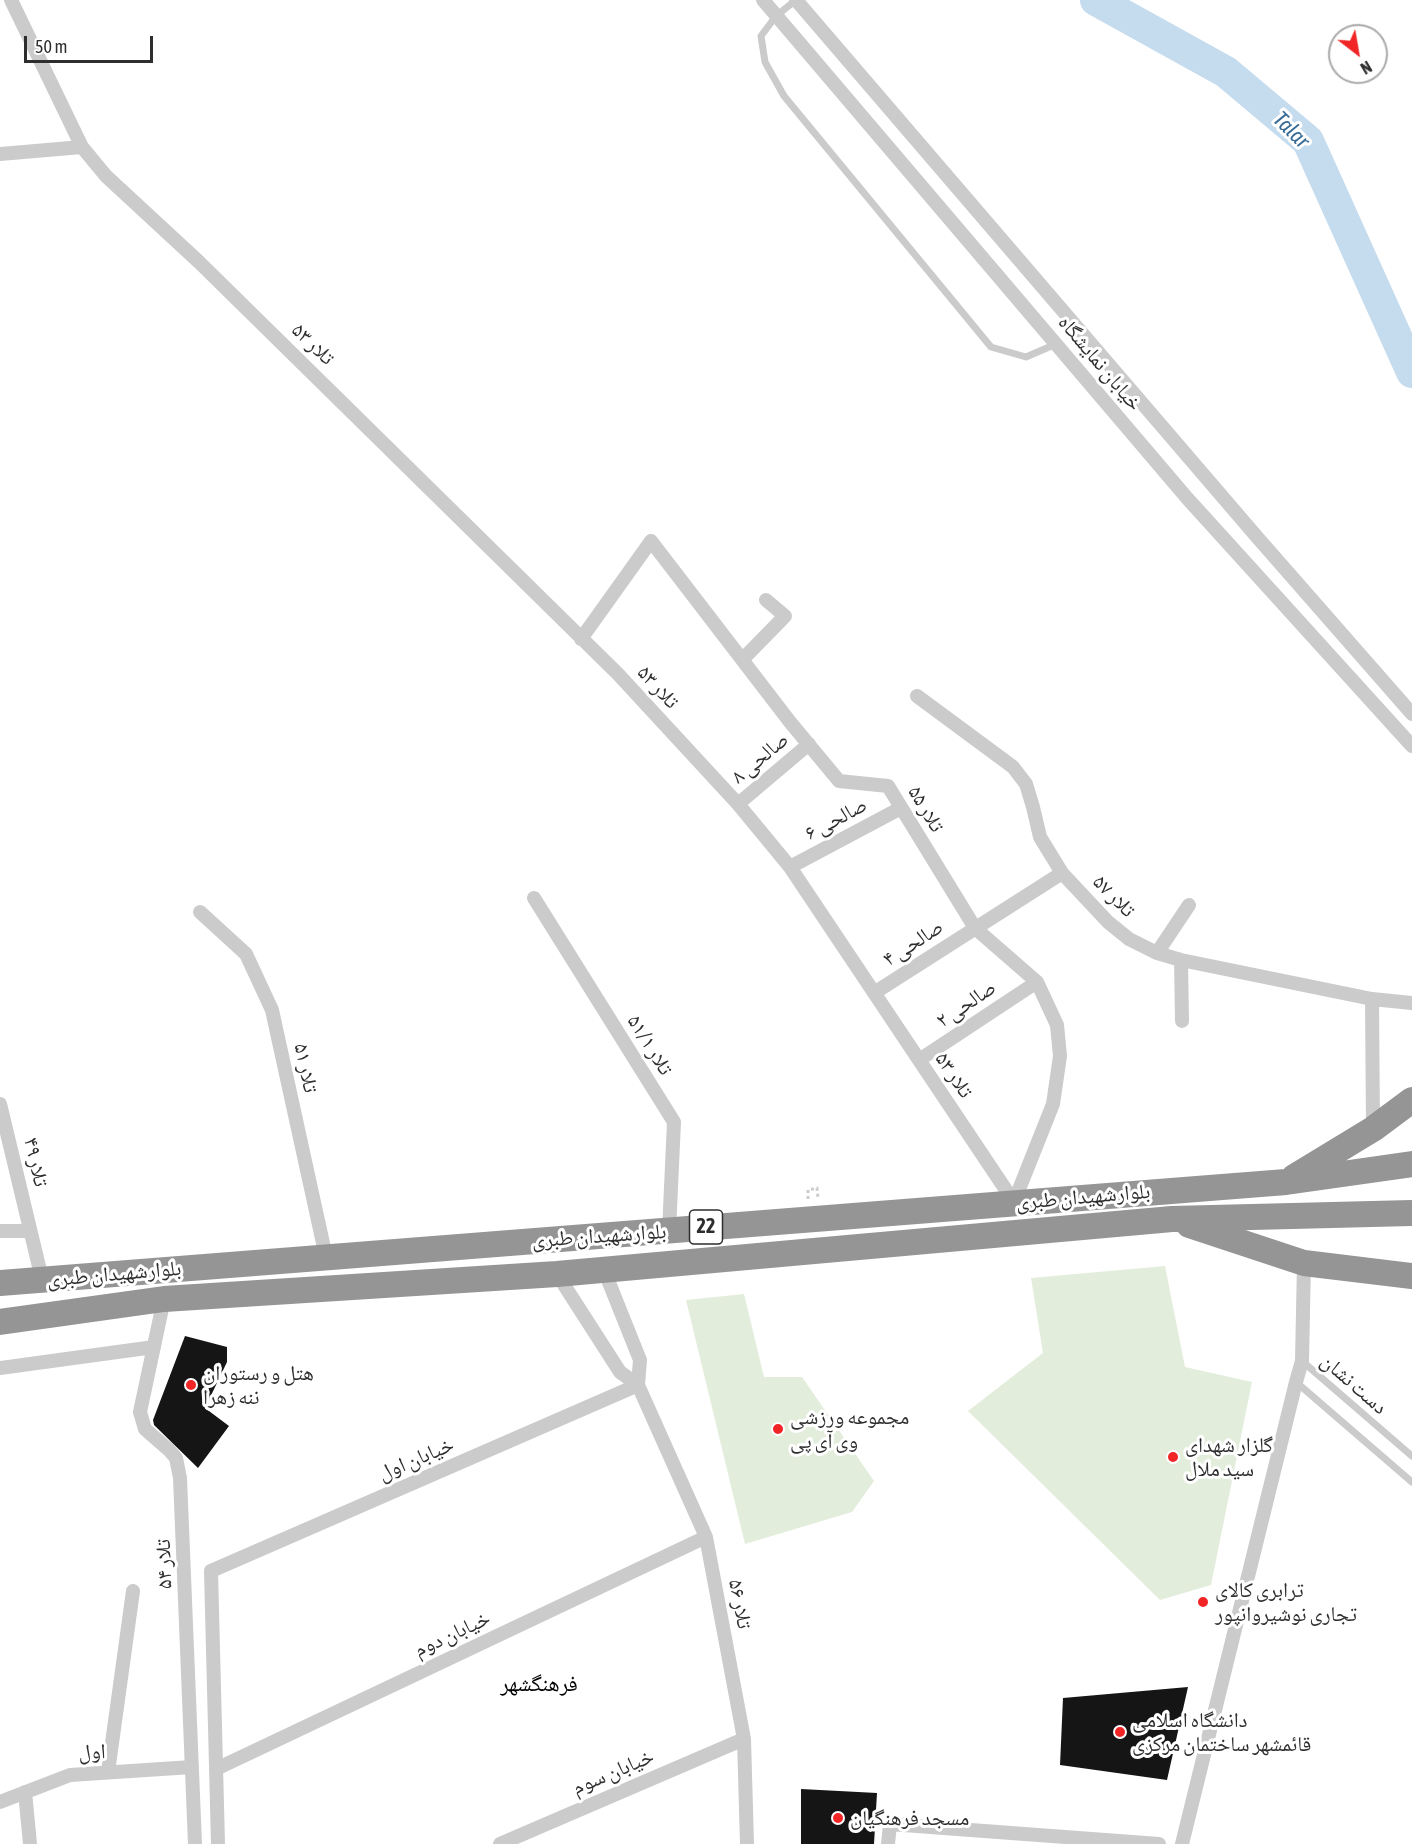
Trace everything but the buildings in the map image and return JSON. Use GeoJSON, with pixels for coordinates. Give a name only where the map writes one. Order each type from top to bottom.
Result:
{"type":"FeatureCollection","features":[{"type":"Feature","properties":{"kind":"highway"},"geometry":{"type":"LineString","coordinates":[[1286,1182],[1373,1129],[1412,1100]]}},
{"type":"Feature","properties":{"kind":"highway","name":"بلوارشهیدان طبری"},"geometry":{"type":"LineString","coordinates":[[0,1283],[1286,1182],[1412,1164]]}},
{"type":"Feature","properties":{"kind":"highway","name":"بلوارشهیدان طبری"},"geometry":{"type":"LineString","coordinates":[[0,1322],[164,1299],[557,1274],[1172,1219],[1412,1213]]}},
{"type":"Feature","properties":{"kind":"highway"},"geometry":{"type":"LineString","coordinates":[[1172,1219],[1304,1263],[1412,1276]]}},
{"type":"Feature","properties":{"kind":"street","name":"تلار ۵۳"},"geometry":{"type":"LineString","coordinates":[[11,0],[82,147],[106,176],[199,262],[618,674],[738,804],[790,867],[1014,1202]]}},
{"type":"Feature","properties":{"kind":"street","name":"خیابان نمایشگاه"},"geometry":{"type":"LineString","coordinates":[[763,0],[1187,498],[1412,746]]}},
{"type":"Feature","properties":{"kind":"street","name":"خیابان نمایشگاه"},"geometry":{"type":"LineString","coordinates":[[796,0],[1412,714]]}},
{"type":"Feature","properties":{"kind":"street"},"geometry":{"type":"LineString","coordinates":[[0,154],[82,147]]}},
{"type":"Feature","properties":{"kind":"street","name":"تلار ۵۵"},"geometry":{"type":"LineString","coordinates":[[581,639],[651,541],[838,780],[888,786],[975,928],[1037,982],[1057,1025],[1060,1056],[1053,1104],[1014,1202]]}},
{"type":"Feature","properties":{"kind":"street"},"geometry":{"type":"LineString","coordinates":[[743,659],[785,616],[766,600]]}},
{"type":"Feature","properties":{"kind":"street","name":"تلار ۵۷"},"geometry":{"type":"LineString","coordinates":[[917,696],[1013,767],[1026,784],[1034,807],[1040,837],[1062,873],[1108,922],[1129,939],[1157,953],[1182,960],[1372,999],[1412,1004]]}},
{"type":"Feature","properties":{"kind":"street","name":"صالحی ۸"},"geometry":{"type":"LineString","coordinates":[[738,804],[809,744]]}},
{"type":"Feature","properties":{"kind":"street","name":"صالحی ۶"},"geometry":{"type":"LineString","coordinates":[[790,867],[901,808]]}},
{"type":"Feature","properties":{"kind":"street","name":"صالحی ۴"},"geometry":{"type":"LineString","coordinates":[[874,993],[1062,873]]}},
{"type":"Feature","properties":{"kind":"street","name":"تلار ۵۱/۱"},"geometry":{"type":"LineString","coordinates":[[534,898],[674,1122],[669,1231]]}},
{"type":"Feature","properties":{"kind":"street"},"geometry":{"type":"LineString","coordinates":[[1157,953],[1189,905]]}},
{"type":"Feature","properties":{"kind":"street","name":"تلار ۵۱"},"geometry":{"type":"LineString","coordinates":[[200,912],[246,954],[272,1010],[326,1257]]}},
{"type":"Feature","properties":{"kind":"street"},"geometry":{"type":"LineString","coordinates":[[1182,960],[1182,1021]]}},
{"type":"Feature","properties":{"kind":"street","name":"صالحی ۲"},"geometry":{"type":"LineString","coordinates":[[919,1060],[1037,982]]}},
{"type":"Feature","properties":{"kind":"street"},"geometry":{"type":"LineString","coordinates":[[1372,999],[1373,1129]]}},
{"type":"Feature","properties":{"kind":"street","name":"تلار ۴۹"},"geometry":{"type":"LineString","coordinates":[[0,1104],[42,1279]]}},
{"type":"Feature","properties":{"kind":"street"},"geometry":{"type":"LineString","coordinates":[[0,1231],[30,1231]]}},
{"type":"Feature","properties":{"kind":"street"},"geometry":{"type":"LineString","coordinates":[[1182,1844],[1302,1361],[1304,1263]]}},
{"type":"Feature","properties":{"kind":"street"},"geometry":{"type":"LineString","coordinates":[[604,1270],[640,1360],[638,1385]]}},
{"type":"Feature","properties":{"kind":"street"},"geometry":{"type":"LineString","coordinates":[[557,1274],[620,1372],[638,1385]]}},
{"type":"Feature","properties":{"kind":"street","name":"تلار ۵۴"},"geometry":{"type":"LineString","coordinates":[[164,1299],[140,1412],[145,1429],[176,1458],[180,1478],[194,1844]]}},
{"type":"Feature","properties":{"kind":"street"},"geometry":{"type":"LineString","coordinates":[[0,1368],[154,1347]]}},
{"type":"Feature","properties":{"kind":"street","name":"تلار ۵۶"},"geometry":{"type":"LineString","coordinates":[[638,1385],[706,1536],[744,1739],[747,1844]]}},
{"type":"Feature","properties":{"kind":"street","name":"خیابان اول"},"geometry":{"type":"LineString","coordinates":[[216,1769],[211,1571],[638,1385]]}},
{"type":"Feature","properties":{"kind":"street","name":"خیابان دوم"},"geometry":{"type":"LineString","coordinates":[[216,1769],[706,1536]]}},
{"type":"Feature","properties":{"kind":"street"},"geometry":{"type":"LineString","coordinates":[[108,1772],[134,1591]]}},
{"type":"Feature","properties":{"kind":"street","name":"خیابان سوم"},"geometry":{"type":"LineString","coordinates":[[500,1844],[744,1739]]}},
{"type":"Feature","properties":{"kind":"street","name":"اول"},"geometry":{"type":"LineString","coordinates":[[0,1802],[70,1775],[192,1767]]}},
{"type":"Feature","properties":{"kind":"street"},"geometry":{"type":"LineString","coordinates":[[216,1769],[218,1844]]}},
{"type":"Feature","properties":{"kind":"street"},"geometry":{"type":"LineString","coordinates":[[25,1792],[30,1844]]}},
{"type":"Feature","properties":{"kind":"street"},"geometry":{"type":"LineString","coordinates":[[888,1844],[890,1824],[1159,1844]]}},
{"type":"Feature","properties":{"kind":"lane"},"geometry":{"type":"LineString","coordinates":[[796,0],[776,16],[761,36],[765,62],[784,96],[991,347],[1026,357],[1056,344]]}},
{"type":"Feature","properties":{"kind":"lane","name":"دست نشان"},"geometry":{"type":"LineString","coordinates":[[1302,1361],[1412,1456]]}},
{"type":"Feature","properties":{"kind":"lane"},"geometry":{"type":"LineString","coordinates":[[1296,1382],[1412,1482]]}},
{"type":"Feature","properties":{"kind":"path"},"geometry":{"type":"LineString","coordinates":[[807,1190],[817,1188]]}},
{"type":"Feature","properties":{"kind":"green space"},"geometry":{"type":"Polygon","coordinates":[[[1165,1266],[1185,1367],[1252,1382],[1211,1585],[1160,1600],[968,1411],[1043,1353],[1031,1278],[1165,1266]]]}},
{"type":"Feature","properties":{"kind":"green space","name":"مجموعه ورزشی وی آی پی"},"geometry":{"type":"Polygon","coordinates":[[[744,1294],[764,1377],[802,1377],[874,1481],[852,1512],[745,1544],[686,1300],[744,1294]]]}},
{"type":"Feature","properties":{"kind":"waterway","name":"Talar"},"geometry":{"type":"LineString","coordinates":[[1096,0],[1226,72],[1308,141],[1412,372]]}},
{"type":"Feature","properties":{"kind":"place","name":"هتل و رستوران ننه زهرا"},"geometry":{"type":"Point","coordinates":[191,1385]}},
{"type":"Feature","properties":{"kind":"place","name":"مجموعه ورزشی وی آی پی"},"geometry":{"type":"Point","coordinates":[778,1429]}},
{"type":"Feature","properties":{"kind":"place","name":"گلزار شهدای سید ملال"},"geometry":{"type":"Point","coordinates":[1173,1457]}},
{"type":"Feature","properties":{"kind":"place","name":"ترابری کالای تجاری نوشیروانپور"},"geometry":{"type":"Point","coordinates":[1203,1602]}},
{"type":"Feature","properties":{"kind":"place","name":"دانشگاه اسلامی قائمشهر ساختمان مرکزی"},"geometry":{"type":"Point","coordinates":[1120,1732]}},
{"type":"Feature","properties":{"kind":"place","name":"مسجد فرهنگیان"},"geometry":{"type":"Point","coordinates":[838,1818]}},
{"type":"Feature","properties":{"kind":"district","name":"فرهنگشهر"},"geometry":{"type":"Point","coordinates":[539,1684]}}]}
